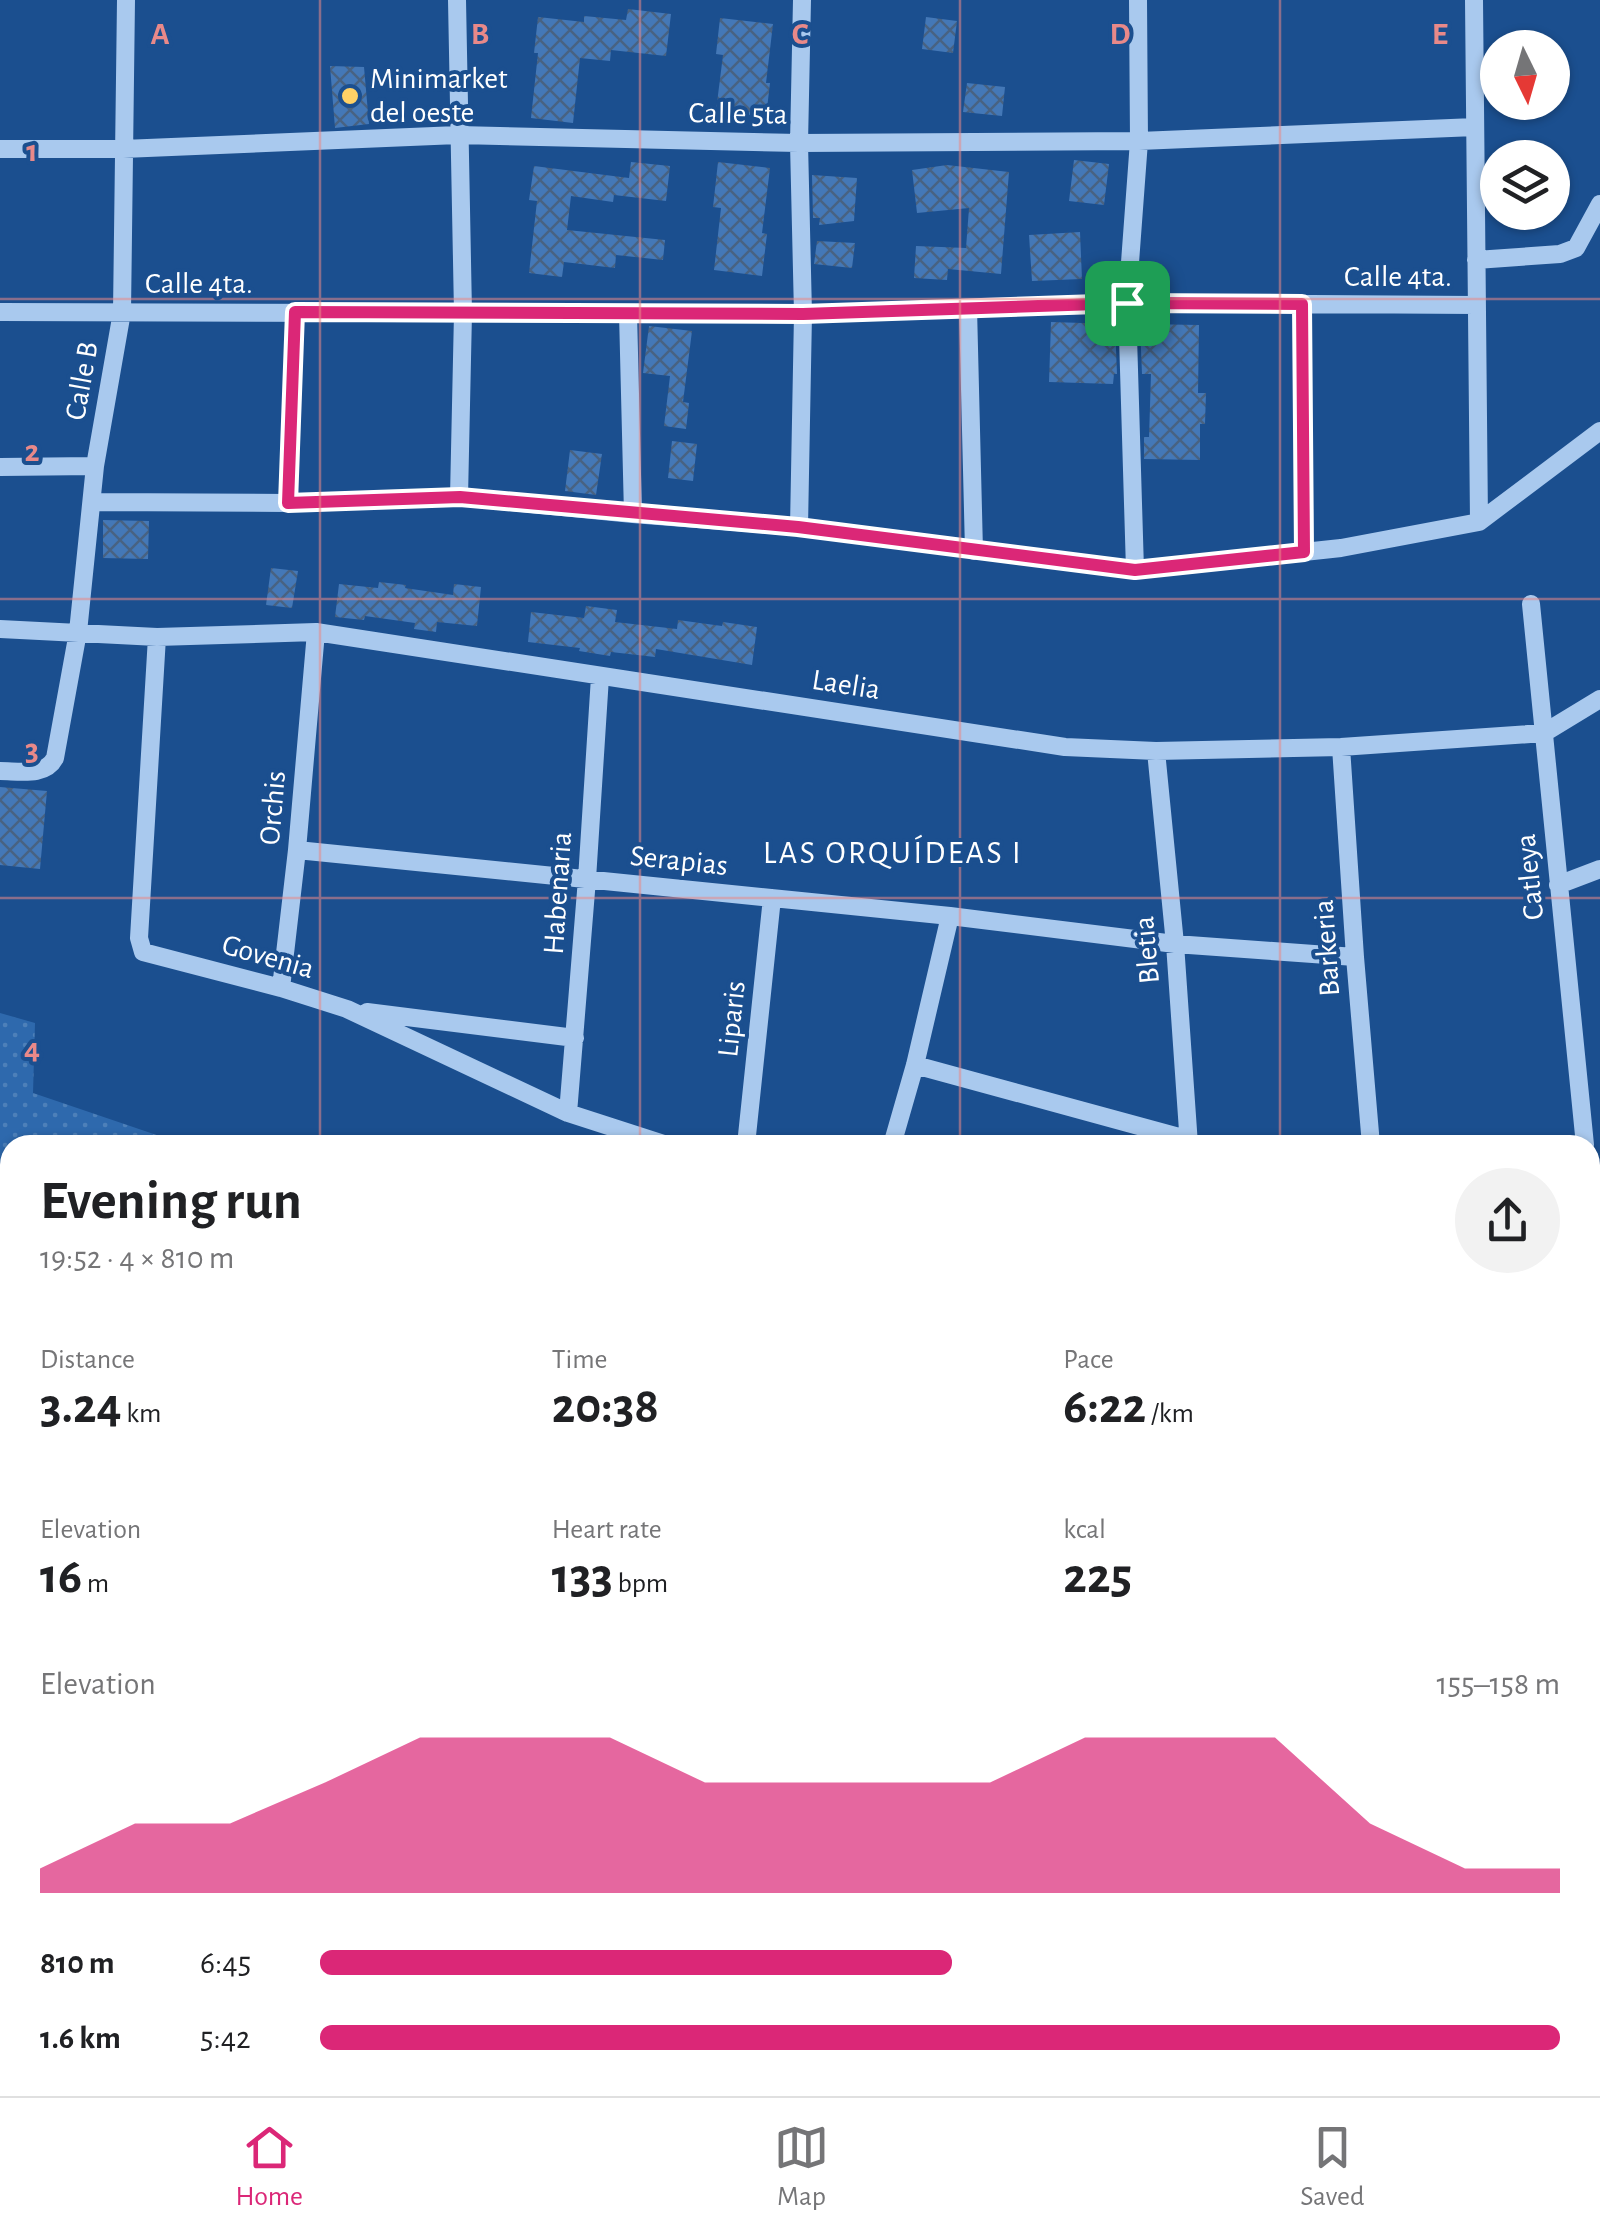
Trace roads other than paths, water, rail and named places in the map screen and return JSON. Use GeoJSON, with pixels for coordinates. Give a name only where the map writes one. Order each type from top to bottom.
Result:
{"type":"FeatureCollection","features":[{"type":"Feature","properties":{"kind":"street","name":"Calle B"},"geometry":{"type":"LineString","coordinates":[[0,771],[41,771],[50,766],[78,632],[96,466],[122,312],[126,0]]}},
{"type":"Feature","properties":{"kind":"street"},"geometry":{"type":"LineString","coordinates":[[457,0],[463,313],[460,497]]}},
{"type":"Feature","properties":{"kind":"street"},"geometry":{"type":"LineString","coordinates":[[798,527],[803,314],[802,0]]}},
{"type":"Feature","properties":{"kind":"street"},"geometry":{"type":"LineString","coordinates":[[1135,570],[1127,303],[1139,141],[1138,0]]}},
{"type":"Feature","properties":{"kind":"street"},"geometry":{"type":"LineString","coordinates":[[1474,0],[1479,522]]}},
{"type":"Feature","properties":{"kind":"street","name":"Calle 5ta"},"geometry":{"type":"LineString","coordinates":[[0,149],[123,149],[458,135],[800,143],[1139,141],[1475,127]]}},
{"type":"Feature","properties":{"kind":"street"},"geometry":{"type":"LineString","coordinates":[[1476,260],[1560,254],[1576,248],[1600,204]]}},
{"type":"Feature","properties":{"kind":"street","name":"Calle 4ta."},"geometry":{"type":"LineString","coordinates":[[0,312],[803,314],[1127,303],[1477,305]]}},
{"type":"Feature","properties":{"kind":"street"},"geometry":{"type":"LineString","coordinates":[[1302,304],[1304,552]]}},
{"type":"Feature","properties":{"kind":"street"},"geometry":{"type":"LineString","coordinates":[[968,308],[974,551]]}},
{"type":"Feature","properties":{"kind":"street"},"geometry":{"type":"LineString","coordinates":[[288,503],[295,312]]}},
{"type":"Feature","properties":{"kind":"street"},"geometry":{"type":"LineString","coordinates":[[628,314],[634,514]]}},
{"type":"Feature","properties":{"kind":"street"},"geometry":{"type":"LineString","coordinates":[[93,502],[288,503],[460,497],[798,527],[1135,570],[1341,548],[1479,522],[1600,431]]}},
{"type":"Feature","properties":{"kind":"street"},"geometry":{"type":"LineString","coordinates":[[0,467],[96,466]]}},
{"type":"Feature","properties":{"kind":"street","name":"Catleya"},"geometry":{"type":"LineString","coordinates":[[1531,604],[1584,1135]]}},
{"type":"Feature","properties":{"kind":"street","name":"Laelia"},"geometry":{"type":"LineString","coordinates":[[0,629],[158,637],[316,632],[1065,748],[1156,751],[1341,747],[1544,733],[1600,699]]}},
{"type":"Feature","properties":{"kind":"street","name":"Orchis"},"geometry":{"type":"LineString","coordinates":[[281,988],[316,632]]}},
{"type":"Feature","properties":{"kind":"street","name":"Govenia"},"geometry":{"type":"LineString","coordinates":[[158,637],[139,938],[142,952],[347,1009],[568,1114],[635,1135]]}},
{"type":"Feature","properties":{"kind":"street","name":"Habenaria"},"geometry":{"type":"LineString","coordinates":[[568,1114],[600,678]]}},
{"type":"Feature","properties":{"kind":"street","name":"Barkeria"},"geometry":{"type":"LineString","coordinates":[[1341,747],[1370,1135]]}},
{"type":"Feature","properties":{"kind":"street","name":"Bletia"},"geometry":{"type":"LineString","coordinates":[[1156,751],[1189,1135]]}},
{"type":"Feature","properties":{"kind":"street","name":"Serapias"},"geometry":{"type":"LineString","coordinates":[[297,850],[950,916],[1175,944],[1355,956]]}},
{"type":"Feature","properties":{"kind":"street"},"geometry":{"type":"LineString","coordinates":[[1558,885],[1600,868]]}},
{"type":"Feature","properties":{"kind":"street","name":"Liparis"},"geometry":{"type":"LineString","coordinates":[[747,1135],[772,898]]}},
{"type":"Feature","properties":{"kind":"street"},"geometry":{"type":"LineString","coordinates":[[895,1135],[916,1065],[950,916]]}},
{"type":"Feature","properties":{"kind":"street"},"geometry":{"type":"LineString","coordinates":[[347,1009],[574,1038]]}},
{"type":"Feature","properties":{"kind":"street"},"geometry":{"type":"LineString","coordinates":[[916,1065],[1162,1135]]}},
{"type":"Feature","properties":{"kind":"place","name":"Minimarket del oeste"},"geometry":{"type":"Point","coordinates":[350,96]}},
{"type":"Feature","properties":{"kind":"district","name":"LAS ORQUÍDEAS I"},"geometry":{"type":"Point","coordinates":[893,853]}}]}
